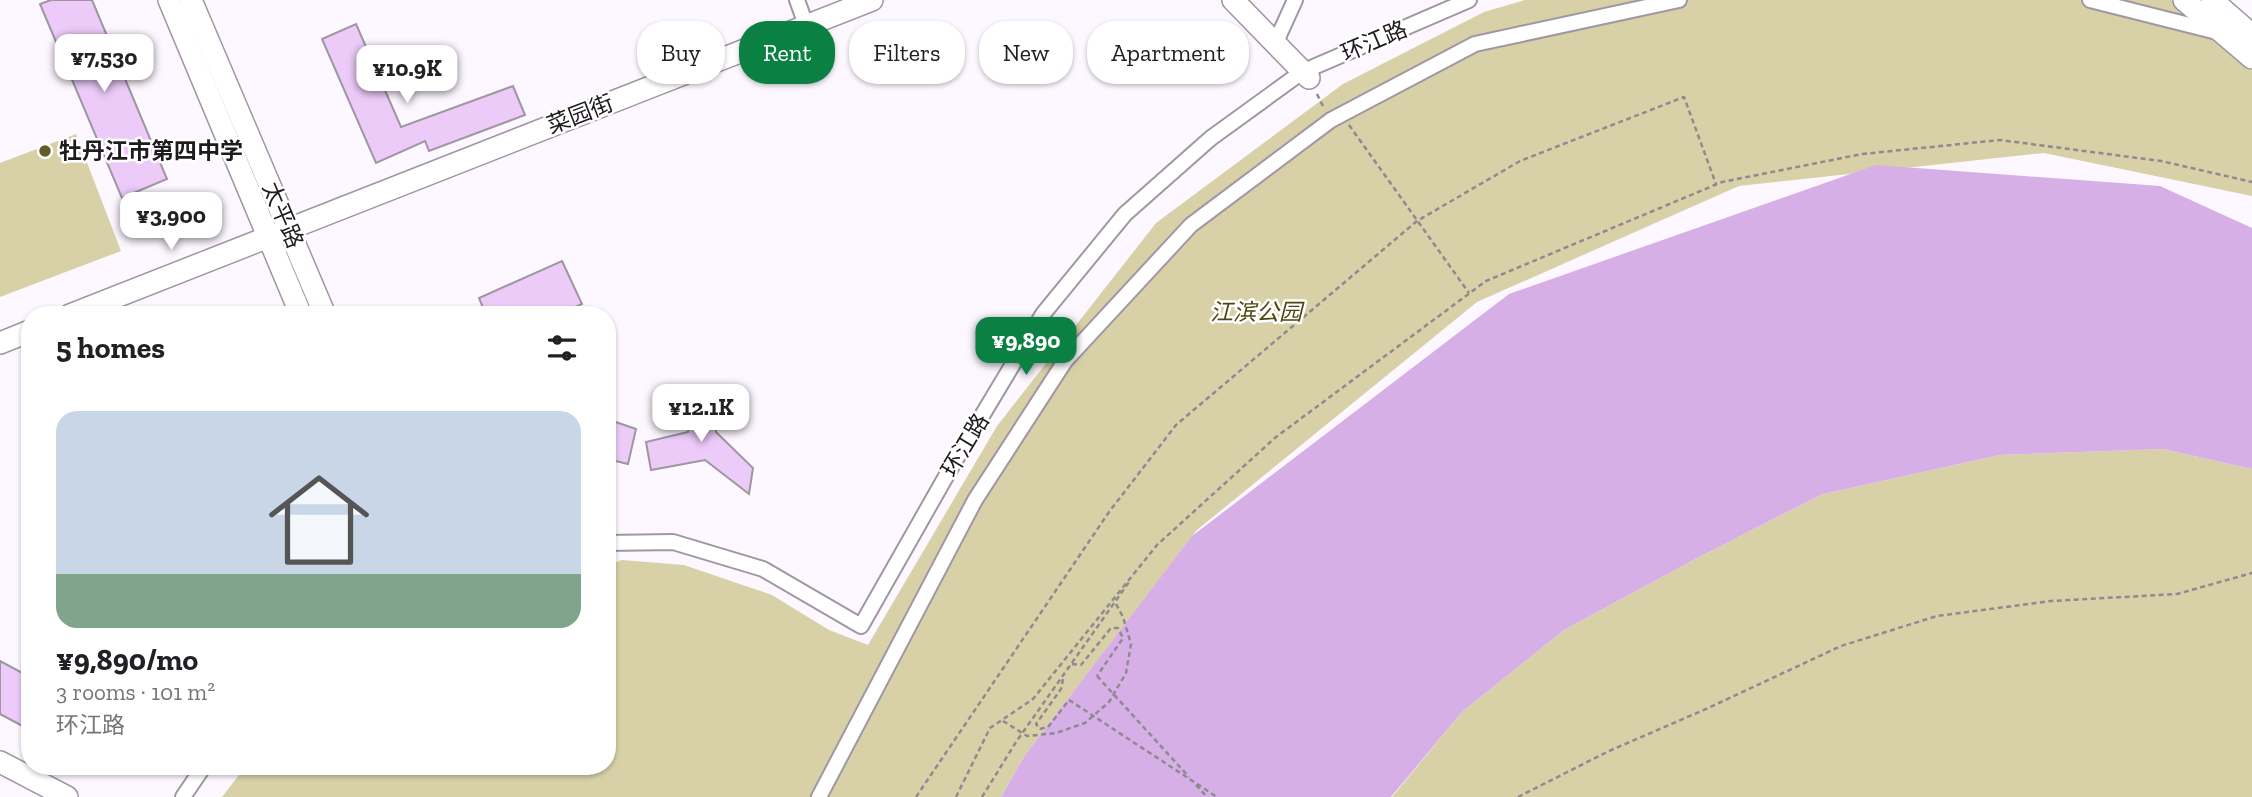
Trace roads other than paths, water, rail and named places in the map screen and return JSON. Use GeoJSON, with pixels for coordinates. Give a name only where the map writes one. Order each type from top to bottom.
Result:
{"type":"FeatureCollection","features":[{"type":"Feature","properties":{"kind":"street","name":"太平路"},"geometry":{"type":"LineString","coordinates":[[169,0],[297,306]]}},
{"type":"Feature","properties":{"kind":"street","name":"太平路"},"geometry":{"type":"LineString","coordinates":[[191,0],[321,306]]}},
{"type":"Feature","properties":{"kind":"street"},"geometry":{"type":"LineString","coordinates":[[797,0],[805,21]]}},
{"type":"Feature","properties":{"kind":"street","name":"菜园街"},"geometry":{"type":"LineString","coordinates":[[817,21],[872,0]]}},
{"type":"Feature","properties":{"kind":"street"},"geometry":{"type":"LineString","coordinates":[[1233,0],[1305,75]]}},
{"type":"Feature","properties":{"kind":"street"},"geometry":{"type":"LineString","coordinates":[[1275,44],[1295,0]]}},
{"type":"Feature","properties":{"kind":"street","name":"环江路"},"geometry":{"type":"LineString","coordinates":[[616,543],[673,541],[763,569],[861,626],[953,464],[1044,314],[1125,214],[1211,138],[1305,75],[1469,0]]}},
{"type":"Feature","properties":{"kind":"street"},"geometry":{"type":"LineString","coordinates":[[819,797],[975,500],[1065,360],[1191,225],[1336,117],[1475,44],[1679,0]]}},
{"type":"Feature","properties":{"kind":"street"},"geometry":{"type":"LineString","coordinates":[[2090,0],[2223,34]]}},
{"type":"Feature","properties":{"kind":"street"},"geometry":{"type":"LineString","coordinates":[[2184,0],[2252,58]]}},
{"type":"Feature","properties":{"kind":"street"},"geometry":{"type":"LineString","coordinates":[[2211,0],[2252,34]]}},
{"type":"Feature","properties":{"kind":"street","name":"菜园街"},"geometry":{"type":"LineString","coordinates":[[93,306],[739,51]]}},
{"type":"Feature","properties":{"kind":"street"},"geometry":{"type":"LineString","coordinates":[[0,343],[21,335]]}},
{"type":"Feature","properties":{"kind":"street"},"geometry":{"type":"LineString","coordinates":[[0,762],[21,773]]}},
{"type":"Feature","properties":{"kind":"street"},"geometry":{"type":"LineString","coordinates":[[25,775],[67,797]]}},
{"type":"Feature","properties":{"kind":"street"},"geometry":{"type":"LineString","coordinates":[[183,797],[198,775]]}},
{"type":"Feature","properties":{"kind":"place","name":"牡丹江市第四中学"},"geometry":{"type":"Point","coordinates":[45,151]}},
{"type":"Feature","properties":{"kind":"park label","name":"江滨公园"},"geometry":{"type":"Point","coordinates":[1256,312]}}]}
